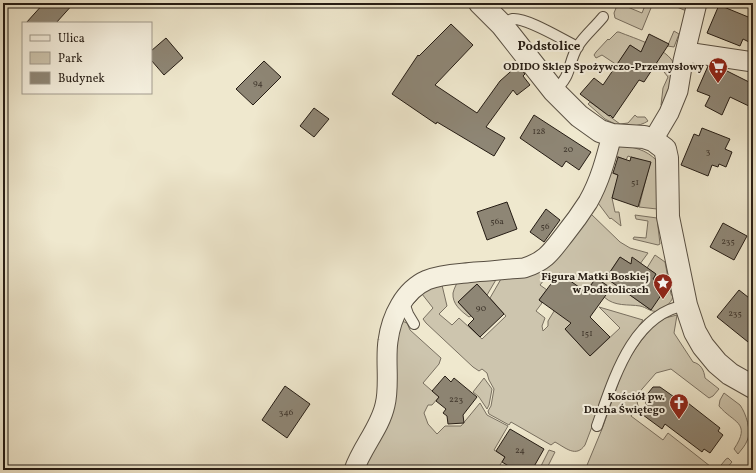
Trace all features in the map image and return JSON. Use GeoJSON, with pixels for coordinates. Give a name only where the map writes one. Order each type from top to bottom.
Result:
{"type":"FeatureCollection","features":[{"type":"Feature","properties":{"kind":"street"},"geometry":{"type":"LineString","coordinates":[[480,3],[502,26],[554,90],[579,116],[600,131],[612,135],[634,136],[653,140],[665,149],[667,153],[668,217],[686,305],[695,332],[703,346],[717,363],[730,374],[753,387]]}},
{"type":"Feature","properties":{"kind":"street"},"geometry":{"type":"LineString","coordinates":[[653,140],[669,113],[678,91],[697,3]]}},
{"type":"Feature","properties":{"kind":"street"},"geometry":{"type":"LineString","coordinates":[[686,52],[753,62]]}},
{"type":"Feature","properties":{"kind":"street"},"geometry":{"type":"LineString","coordinates":[[354,470],[358,459],[380,421],[386,404],[389,330],[396,312],[404,300],[414,289],[426,280],[442,275],[524,268],[545,259],[589,201],[603,168],[612,135]]}},
{"type":"Feature","properties":{"kind":"lane"},"geometry":{"type":"LineString","coordinates":[[554,90],[566,78],[578,47],[603,17]]}},
{"type":"Feature","properties":{"kind":"lane"},"geometry":{"type":"LineString","coordinates":[[502,26],[507,20],[514,19],[524,21],[578,47]]}},
{"type":"Feature","properties":{"kind":"lane"},"geometry":{"type":"LineString","coordinates":[[404,300],[408,314],[414,324]]}},
{"type":"Feature","properties":{"kind":"lane"},"geometry":{"type":"LineString","coordinates":[[597,426],[620,365],[650,317],[686,305]]}},
{"type":"Feature","properties":{"kind":"green space"},"geometry":{"type":"Polygon","coordinates":[[[618,3],[642,13],[646,3],[653,3],[642,30],[615,18],[614,13],[618,3]]]}},
{"type":"Feature","properties":{"kind":"green space"},"geometry":{"type":"Polygon","coordinates":[[[673,3],[692,3],[689,12],[672,5],[673,3]]]}},
{"type":"Feature","properties":{"kind":"green space"},"geometry":{"type":"Polygon","coordinates":[[[674,31],[679,34],[674,47],[661,45],[648,37],[668,45],[674,31]]]}},
{"type":"Feature","properties":{"kind":"green space"},"geometry":{"type":"Polygon","coordinates":[[[617,32],[652,46],[668,56],[673,62],[675,69],[674,77],[665,105],[661,105],[663,88],[668,77],[657,63],[630,45],[617,65],[602,55],[596,58],[594,55],[608,39],[609,40],[617,32]]]}},
{"type":"Feature","properties":{"kind":"green space"},"geometry":{"type":"Polygon","coordinates":[[[590,102],[620,124],[628,123],[635,115],[637,117],[645,117],[648,121],[637,125],[616,126],[605,119],[588,104],[590,102]]]}},
{"type":"Feature","properties":{"kind":"green space"},"geometry":{"type":"Polygon","coordinates":[[[618,145],[644,151],[657,161],[657,209],[639,207],[650,163],[628,156],[626,160],[616,156],[610,172],[620,176],[612,198],[615,212],[619,212],[621,226],[611,218],[610,219],[598,203],[618,145]]]}},
{"type":"Feature","properties":{"kind":"green space"},"geometry":{"type":"Polygon","coordinates":[[[590,213],[620,242],[630,248],[648,253],[637,268],[620,257],[606,278],[651,310],[640,306],[617,304],[608,300],[604,297],[610,288],[596,278],[590,286],[597,292],[597,301],[559,273],[554,279],[548,275],[540,285],[547,290],[539,300],[542,303],[536,311],[545,318],[542,326],[543,331],[548,326],[548,321],[559,303],[573,321],[565,329],[590,356],[620,328],[599,307],[643,320],[619,356],[585,445],[582,449],[578,451],[571,451],[555,442],[551,445],[511,422],[509,425],[489,414],[488,411],[491,406],[494,389],[487,373],[482,369],[479,371],[473,367],[426,323],[423,319],[433,308],[422,294],[413,304],[411,299],[441,281],[447,306],[439,314],[452,325],[459,318],[482,339],[506,316],[490,298],[501,279],[521,274],[590,213]]]}},
{"type":"Feature","properties":{"kind":"green space"},"geometry":{"type":"Polygon","coordinates":[[[635,215],[657,218],[660,244],[658,245],[633,239],[634,237],[646,238],[648,221],[636,219],[635,215]]]}},
{"type":"Feature","properties":{"kind":"green space"},"geometry":{"type":"Polygon","coordinates":[[[655,255],[665,262],[671,294],[673,297],[665,307],[658,311],[651,310],[653,279],[656,274],[647,268],[655,255]]]}},
{"type":"Feature","properties":{"kind":"green space"},"geometry":{"type":"Polygon","coordinates":[[[459,277],[497,278],[487,295],[477,284],[458,302],[471,316],[469,317],[460,310],[453,297],[459,277]]]}},
{"type":"Feature","properties":{"kind":"green space"},"geometry":{"type":"Polygon","coordinates":[[[677,315],[674,333],[693,362],[702,368],[705,378],[719,389],[709,398],[671,369],[656,373],[636,396],[638,406],[631,416],[663,440],[668,433],[715,470],[585,470],[602,429],[625,364],[654,325],[665,318],[677,315]]]}},
{"type":"Feature","properties":{"kind":"green space"},"geometry":{"type":"Polygon","coordinates":[[[402,321],[407,323],[410,330],[441,358],[439,364],[423,383],[439,397],[432,405],[428,405],[424,413],[428,424],[437,434],[445,426],[461,426],[480,403],[487,415],[508,426],[494,450],[505,457],[500,465],[507,470],[358,470],[402,321]]]}},
{"type":"Feature","properties":{"kind":"green space"},"geometry":{"type":"Polygon","coordinates":[[[484,378],[492,389],[487,409],[479,397],[473,392],[484,378]]]}},
{"type":"Feature","properties":{"kind":"green space"},"geometry":{"type":"Polygon","coordinates":[[[724,393],[740,405],[748,423],[748,437],[745,445],[738,454],[734,449],[739,440],[741,428],[735,420],[724,412],[719,406],[720,400],[724,393]]]}},
{"type":"Feature","properties":{"kind":"green space"},"geometry":{"type":"Polygon","coordinates":[[[549,450],[555,452],[546,470],[539,470],[549,450]]]}},
{"type":"Feature","properties":{"kind":"green space"},"geometry":{"type":"Polygon","coordinates":[[[728,458],[732,462],[725,470],[717,470],[726,459],[728,458]]]}},
{"type":"Feature","properties":{"kind":"building"},"geometry":{"type":"Polygon","coordinates":[[[44,3],[74,3],[57,22],[27,22],[44,3]]]}},
{"type":"Feature","properties":{"kind":"building"},"geometry":{"type":"Polygon","coordinates":[[[719,5],[753,19],[753,44],[743,39],[740,46],[707,33],[719,5]]]}},
{"type":"Feature","properties":{"kind":"building"},"geometry":{"type":"Polygon","coordinates":[[[451,24],[473,45],[435,85],[477,113],[500,81],[518,65],[525,74],[523,76],[530,85],[517,95],[513,90],[486,127],[505,138],[494,156],[437,122],[436,124],[392,94],[418,55],[419,56],[451,24]]]}},
{"type":"Feature","properties":{"kind":"building"},"geometry":{"type":"Polygon","coordinates":[[[649,34],[669,44],[644,82],[639,80],[613,118],[580,94],[594,78],[603,85],[630,45],[641,52],[649,34]]]}},
{"type":"Feature","properties":{"kind":"building"},"geometry":{"type":"Polygon","coordinates":[[[166,38],[183,58],[164,75],[152,61],[152,50],[166,38]]]}},
{"type":"Feature","properties":{"kind":"building"},"geometry":{"type":"Polygon","coordinates":[[[264,61],[281,77],[253,105],[236,89],[264,61]]]}},
{"type":"Feature","properties":{"kind":"building","name":"ODIDO Sklep Spożywczo-Przemysłowy"},"geometry":{"type":"Polygon","coordinates":[[[708,66],[721,68],[753,84],[753,108],[730,97],[722,115],[705,106],[710,96],[697,91],[708,66]]]}},
{"type":"Feature","properties":{"kind":"building"},"geometry":{"type":"Polygon","coordinates":[[[314,108],[329,119],[314,137],[300,126],[314,108]]]}},
{"type":"Feature","properties":{"kind":"building"},"geometry":{"type":"Polygon","coordinates":[[[534,115],[591,152],[579,170],[566,161],[562,167],[520,138],[534,115]]]}},
{"type":"Feature","properties":{"kind":"building"},"geometry":{"type":"Polygon","coordinates":[[[702,128],[730,139],[725,149],[732,152],[726,167],[719,164],[718,167],[712,165],[708,176],[681,165],[694,134],[699,136],[702,128]]]}},
{"type":"Feature","properties":{"kind":"building"},"geometry":{"type":"Polygon","coordinates":[[[618,157],[630,161],[631,157],[651,162],[638,207],[612,198],[618,175],[613,173],[618,157]]]}},
{"type":"Feature","properties":{"kind":"building"},"geometry":{"type":"Polygon","coordinates":[[[507,202],[517,229],[487,240],[477,212],[507,202]]]}},
{"type":"Feature","properties":{"kind":"building"},"geometry":{"type":"Polygon","coordinates":[[[546,209],[560,220],[544,242],[530,232],[546,209]]]}},
{"type":"Feature","properties":{"kind":"building"},"geometry":{"type":"Polygon","coordinates":[[[723,223],[747,236],[734,260],[710,247],[723,223]]]}},
{"type":"Feature","properties":{"kind":"building"},"geometry":{"type":"Polygon","coordinates":[[[620,257],[631,264],[632,257],[656,274],[653,279],[666,288],[651,310],[606,278],[620,257]]]}},
{"type":"Feature","properties":{"kind":"building"},"geometry":{"type":"Polygon","coordinates":[[[559,273],[586,292],[596,278],[611,288],[590,317],[610,337],[590,356],[565,329],[571,323],[539,300],[559,273]]]}},
{"type":"Feature","properties":{"kind":"building"},"geometry":{"type":"Polygon","coordinates":[[[477,284],[504,314],[480,337],[468,325],[474,319],[458,302],[477,284]]]}},
{"type":"Feature","properties":{"kind":"building"},"geometry":{"type":"Polygon","coordinates":[[[739,290],[753,301],[753,346],[717,317],[739,290]]]}},
{"type":"Feature","properties":{"kind":"building"},"geometry":{"type":"Polygon","coordinates":[[[445,376],[451,382],[454,378],[477,397],[463,415],[464,423],[448,424],[447,416],[443,413],[446,409],[436,401],[439,397],[432,391],[445,376]]]}},
{"type":"Feature","properties":{"kind":"building"},"geometry":{"type":"Polygon","coordinates":[[[285,386],[310,404],[287,438],[262,420],[285,386]]]}},
{"type":"Feature","properties":{"kind":"building","name":"Kościół pw. Ducha Świętego"},"geometry":{"type":"Polygon","coordinates":[[[653,387],[660,387],[677,399],[679,396],[720,428],[718,431],[723,435],[710,453],[704,449],[702,452],[665,424],[662,429],[643,415],[647,409],[645,397],[653,387]]]}},
{"type":"Feature","properties":{"kind":"building"},"geometry":{"type":"Polygon","coordinates":[[[510,429],[544,449],[532,470],[515,470],[502,462],[505,457],[496,451],[510,429]]]}},
{"type":"Feature","properties":{"kind":"place","name":"ODIDO Sklep Spożywczo-Przemysłowy"},"geometry":{"type":"Point","coordinates":[718,84]}},
{"type":"Feature","properties":{"kind":"place","name":"Figura Matki Boskiej w Podstolicach"},"geometry":{"type":"Point","coordinates":[663,300]}},
{"type":"Feature","properties":{"kind":"place","name":"Kościół pw. Ducha Świętego"},"geometry":{"type":"Point","coordinates":[679,420]}},
{"type":"Feature","properties":{"kind":"district","name":"Podstolice"},"geometry":{"type":"Point","coordinates":[549,47]}}]}
